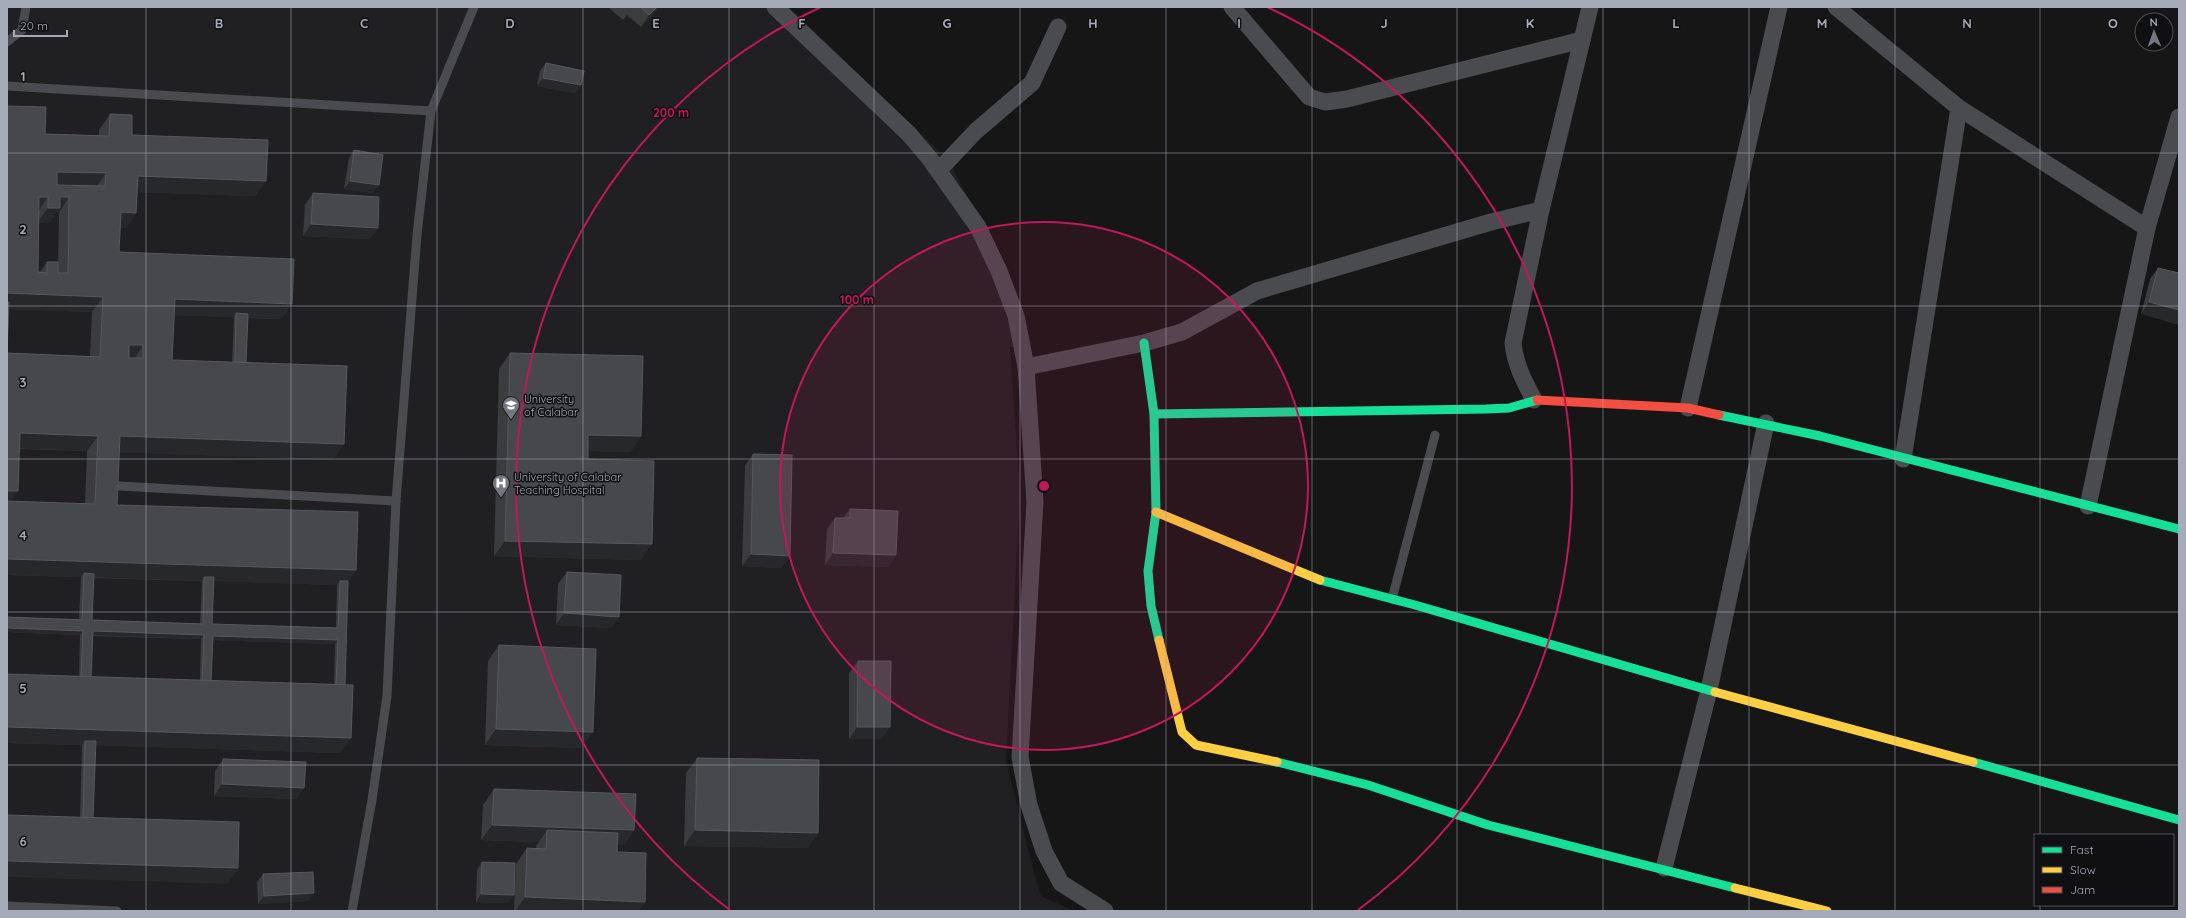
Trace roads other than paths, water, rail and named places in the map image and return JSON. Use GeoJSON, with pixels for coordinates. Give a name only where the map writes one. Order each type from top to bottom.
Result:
{"type":"FeatureCollection","features":[{"type":"Feature","properties":{"kind":"street"},"geometry":{"type":"LineString","coordinates":[[775,7],[908,134],[939,170],[978,227],[1016,316],[1026,367],[1035,502],[1020,757],[1029,805],[1044,851],[1061,883],[1105,911]]}},
{"type":"Feature","properties":{"kind":"street"},"geometry":{"type":"LineString","coordinates":[[1534,400],[1518,370],[1514,357],[1513,343],[1541,210],[1590,7]]}},
{"type":"Feature","properties":{"kind":"street"},"geometry":{"type":"LineString","coordinates":[[1688,408],[1779,7]]}},
{"type":"Feature","properties":{"kind":"street"},"geometry":{"type":"LineString","coordinates":[[1836,7],[1959,108],[2147,228]]}},
{"type":"Feature","properties":{"kind":"street"},"geometry":{"type":"LineString","coordinates":[[1235,8],[1309,97],[1325,102],[1347,99],[1582,40]]}},
{"type":"Feature","properties":{"kind":"street"},"geometry":{"type":"LineString","coordinates":[[939,170],[976,131],[1032,83],[1058,26]]}},
{"type":"Feature","properties":{"kind":"street"},"geometry":{"type":"LineString","coordinates":[[1903,459],[1959,108]]}},
{"type":"Feature","properties":{"kind":"street"},"geometry":{"type":"LineString","coordinates":[[2088,506],[2147,228],[2179,117]]}},
{"type":"Feature","properties":{"kind":"street"},"geometry":{"type":"LineString","coordinates":[[1026,367],[1144,343],[1182,332],[1257,291],[1491,222],[1541,210]]}},
{"type":"Feature","properties":{"kind":"street"},"geometry":{"type":"LineString","coordinates":[[1144,343],[1154,414],[1156,512],[1148,571],[1151,606],[1182,732],[1196,745],[1297,766],[1361,783],[1488,825],[1664,868],[1827,911]]}},
{"type":"Feature","properties":{"kind":"street"},"geometry":{"type":"LineString","coordinates":[[1154,414],[1486,409],[1509,408],[1534,400],[1688,408],[1766,423],[2179,529]]}},
{"type":"Feature","properties":{"kind":"street"},"geometry":{"type":"LineString","coordinates":[[1664,868],[1709,690],[1766,423]]}},
{"type":"Feature","properties":{"kind":"street"},"geometry":{"type":"LineString","coordinates":[[1156,512],[1321,580],[1709,690],[2065,787],[2179,820]]}},
{"type":"Feature","properties":{"kind":"lane"},"geometry":{"type":"LineString","coordinates":[[7,42],[22,30],[26,7]]}},
{"type":"Feature","properties":{"kind":"lane"},"geometry":{"type":"LineString","coordinates":[[352,911],[372,800],[387,696],[396,501],[417,235],[431,111],[474,7]]}},
{"type":"Feature","properties":{"kind":"lane"},"geometry":{"type":"LineString","coordinates":[[7,86],[431,111]]}},
{"type":"Feature","properties":{"kind":"lane"},"geometry":{"type":"LineString","coordinates":[[1392,599],[1435,435]]}},
{"type":"Feature","properties":{"kind":"lane"},"geometry":{"type":"LineString","coordinates":[[119,486],[396,501]]}},
{"type":"Feature","properties":{"kind":"lane"},"geometry":{"type":"LineString","coordinates":[[7,906],[117,911]]}},
{"type":"Feature","properties":{"kind":"place","name":"University of Calabar"},"geometry":{"type":"Point","coordinates":[511,420]}},
{"type":"Feature","properties":{"kind":"place","name":"University of Calabar Teaching Hospital"},"geometry":{"type":"Point","coordinates":[501,498]}}]}
